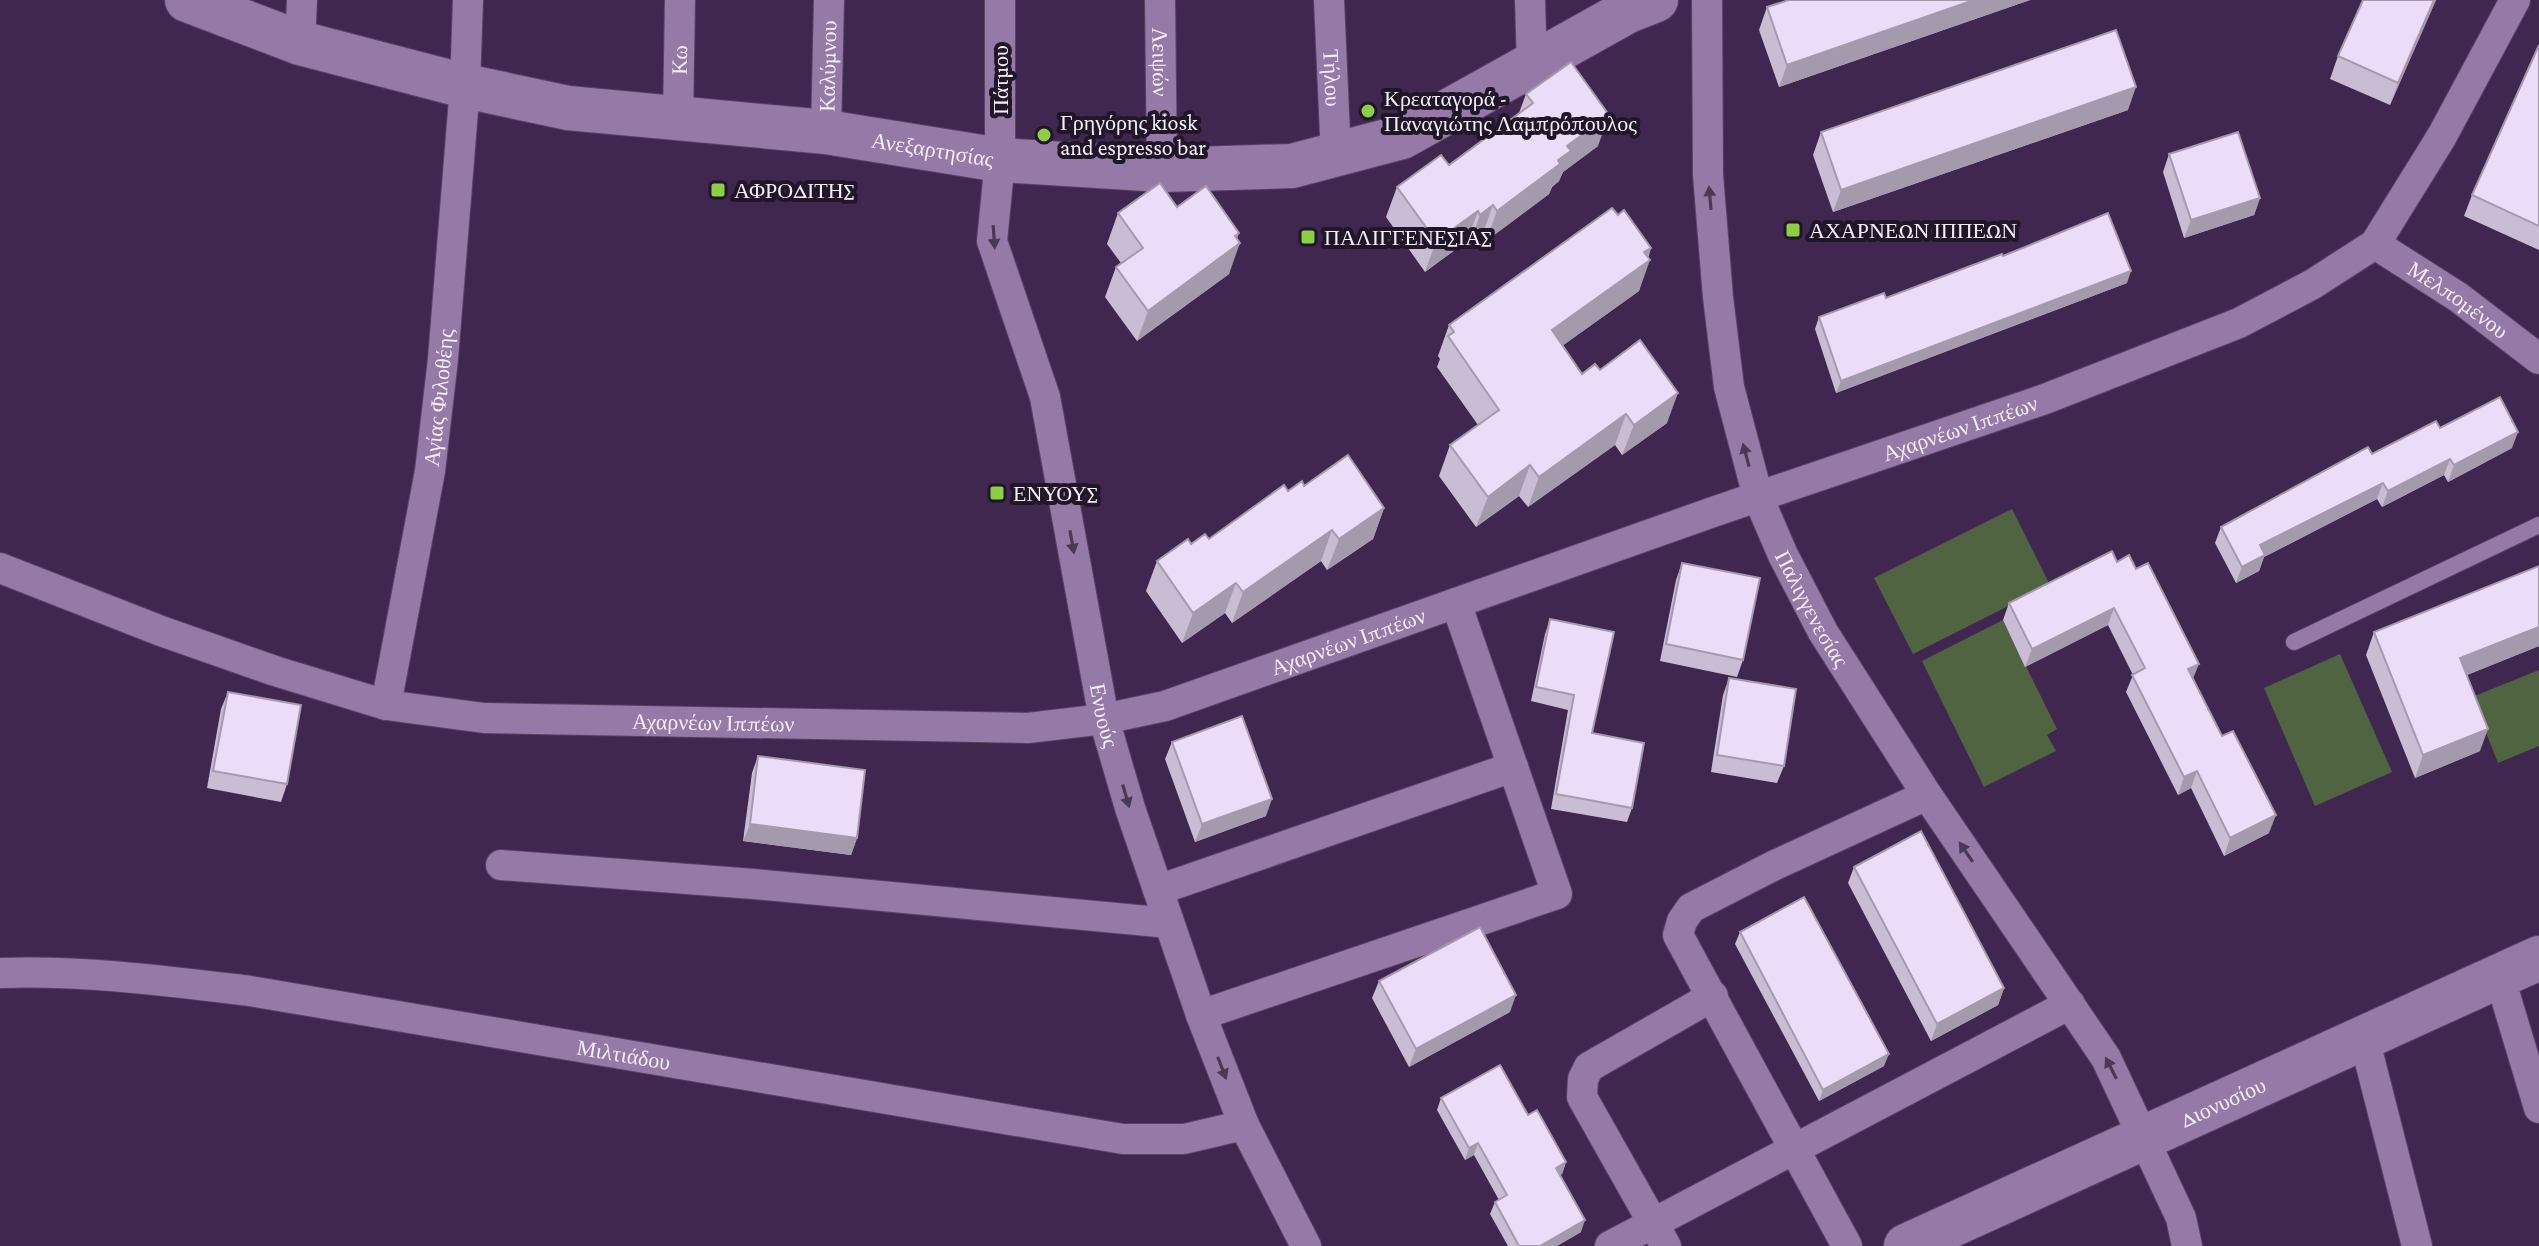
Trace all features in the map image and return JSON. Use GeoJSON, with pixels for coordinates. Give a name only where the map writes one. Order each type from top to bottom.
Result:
{"type":"FeatureCollection","features":[{"type":"Feature","properties":{"kind":"street","name":"Ανεξαρτησίας"},"geometry":{"type":"LineString","coordinates":[[187,0],[300,43],[465,86],[568,108],[826,132],[1000,160],[1162,170],[1292,166],[1336,157],[1402,137],[1628,11],[1656,0]]}},
{"type":"Feature","properties":{"kind":"street"},"geometry":{"type":"LineString","coordinates":[[300,43],[302,0]]}},
{"type":"Feature","properties":{"kind":"street","name":"Αγίας Φιλοθέης"},"geometry":{"type":"LineString","coordinates":[[386,705],[430,471],[443,359],[465,86],[468,0]]}},
{"type":"Feature","properties":{"kind":"street","name":"Κω"},"geometry":{"type":"LineString","coordinates":[[678,120],[680,0]]}},
{"type":"Feature","properties":{"kind":"street","name":"Καλύμνου"},"geometry":{"type":"LineString","coordinates":[[826,132],[829,0]]}},
{"type":"Feature","properties":{"kind":"street","name":"Πάτμου"},"geometry":{"type":"LineString","coordinates":[[1000,0],[1000,160]]}},
{"type":"Feature","properties":{"kind":"street","name":"Λειψών"},"geometry":{"type":"LineString","coordinates":[[1160,0],[1162,170]]}},
{"type":"Feature","properties":{"kind":"street","name":"Τήλου"},"geometry":{"type":"LineString","coordinates":[[1329,0],[1336,157]]}},
{"type":"Feature","properties":{"kind":"street"},"geometry":{"type":"LineString","coordinates":[[1530,0],[1532,67]]}},
{"type":"Feature","properties":{"kind":"street","name":"Παλιγγενεσίας"},"geometry":{"type":"LineString","coordinates":[[1707,0],[1708,175],[1718,297],[1729,387],[1758,497],[1783,555],[1823,632],[1927,795],[2106,1058],[2181,1218],[2187,1246]]}},
{"type":"Feature","properties":{"kind":"street","name":"Αχαρνέων Ιππέων"},"geometry":{"type":"LineString","coordinates":[[0,568],[161,631],[275,671],[386,705],[484,718],[1028,728],[1104,719],[1165,706],[2045,399],[2239,323],[2313,284],[2375,244],[2442,136],[2515,0]]}},
{"type":"Feature","properties":{"kind":"street","name":"Ενυούς"},"geometry":{"type":"LineString","coordinates":[[1000,160],[992,241],[1045,397],[1104,719],[1130,808],[1201,1015],[1244,1125],[1306,1246]]}},
{"type":"Feature","properties":{"kind":"street","name":"Μελπομένου"},"geometry":{"type":"LineString","coordinates":[[2375,244],[2458,297],[2539,359]]}},
{"type":"Feature","properties":{"kind":"street"},"geometry":{"type":"LineString","coordinates":[[1201,1015],[1557,894],[1456,603]]}},
{"type":"Feature","properties":{"kind":"street"},"geometry":{"type":"LineString","coordinates":[[1158,890],[1513,767]]}},
{"type":"Feature","properties":{"kind":"street"},"geometry":{"type":"LineString","coordinates":[[1847,1246],[1678,935],[1682,921],[1691,908],[1773,866],[1927,795]]}},
{"type":"Feature","properties":{"kind":"street"},"geometry":{"type":"LineString","coordinates":[[501,865],[754,884],[1169,923]]}},
{"type":"Feature","properties":{"kind":"street","name":"Διονυσίου"},"geometry":{"type":"LineString","coordinates":[[1914,1244],[2539,958]]}},
{"type":"Feature","properties":{"kind":"street","name":"Μιλτιάδου"},"geometry":{"type":"LineString","coordinates":[[0,973],[54,971],[250,991],[1123,1139],[1184,1139],[1244,1125]]}},
{"type":"Feature","properties":{"kind":"street"},"geometry":{"type":"LineString","coordinates":[[2499,975],[2539,1108]]}},
{"type":"Feature","properties":{"kind":"street"},"geometry":{"type":"LineString","coordinates":[[1660,1234],[1582,1097],[1583,1079],[1589,1067],[1713,996]]}},
{"type":"Feature","properties":{"kind":"street"},"geometry":{"type":"LineString","coordinates":[[1610,1246],[1660,1234],[1796,1150],[2070,1004]]}},
{"type":"Feature","properties":{"kind":"street"},"geometry":{"type":"LineString","coordinates":[[2364,1038],[2417,1246]]}},
{"type":"Feature","properties":{"kind":"lane"},"geometry":{"type":"LineString","coordinates":[[2294,642],[2539,525]]}},
{"type":"Feature","properties":{"kind":"green space"},"geometry":{"type":"Polygon","coordinates":[[[2012,509],[2050,585],[1913,654],[1874,578],[2012,509]]]}},
{"type":"Feature","properties":{"kind":"green space"},"geometry":{"type":"Polygon","coordinates":[[[2003,620],[2057,729],[2047,735],[2056,751],[1984,787],[1922,661],[2003,620]]]}},
{"type":"Feature","properties":{"kind":"green space"},"geometry":{"type":"Polygon","coordinates":[[[2340,654],[2392,772],[2315,806],[2264,688],[2340,654]]]}},
{"type":"Feature","properties":{"kind":"green space"},"geometry":{"type":"Polygon","coordinates":[[[2539,670],[2539,746],[2498,763],[2472,697],[2539,670]]]}},
{"type":"Feature","properties":{"kind":"building"},"geometry":{"type":"Polygon","coordinates":[[[1789,0],[1974,0],[1787,65],[1767,7],[1789,0]]]}},
{"type":"Feature","properties":{"kind":"building"},"geometry":{"type":"Polygon","coordinates":[[[2363,0],[2434,0],[2398,83],[2338,56],[2363,0]]]}},
{"type":"Feature","properties":{"kind":"building"},"geometry":{"type":"Polygon","coordinates":[[[2116,30],[2136,87],[1841,190],[1821,132],[2116,30]]]}},
{"type":"Feature","properties":{"kind":"building"},"geometry":{"type":"Polygon","coordinates":[[[2539,45],[2539,226],[2472,195],[2539,45]]]}},
{"type":"Feature","properties":{"kind":"building"},"geometry":{"type":"Polygon","coordinates":[[[1571,62],[1609,115],[1567,146],[1571,151],[1558,160],[1560,164],[1497,211],[1493,205],[1480,215],[1478,211],[1436,241],[1397,187],[1441,155],[1449,165],[1533,103],[1526,94],[1571,62]]]}},
{"type":"Feature","properties":{"kind":"building"},"geometry":{"type":"Polygon","coordinates":[[[2238,132],[2260,198],[2191,220],[2169,154],[2238,132]]]}},
{"type":"Feature","properties":{"kind":"building"},"geometry":{"type":"Polygon","coordinates":[[[1160,183],[1177,207],[1206,186],[1239,233],[1235,236],[1240,243],[1148,311],[1116,267],[1143,248],[1118,213],[1160,183]]]}},
{"type":"Feature","properties":{"kind":"building"},"geometry":{"type":"Polygon","coordinates":[[[1612,208],[1618,215],[1624,210],[1651,248],[1644,252],[1650,260],[1552,330],[1582,374],[1595,364],[1600,370],[1640,340],[1678,393],[1634,425],[1626,414],[1539,477],[1530,465],[1488,497],[1450,445],[1499,410],[1448,336],[1454,332],[1449,325],[1612,208]]]}},
{"type":"Feature","properties":{"kind":"building"},"geometry":{"type":"Polygon","coordinates":[[[2108,213],[2131,271],[1841,381],[1819,317],[1884,293],[1886,298],[2003,256],[2108,213]]]}},
{"type":"Feature","properties":{"kind":"building"},"geometry":{"type":"Polygon","coordinates":[[[2500,397],[2518,432],[2454,465],[2450,459],[2388,491],[2383,483],[2260,545],[2265,555],[2242,567],[2221,527],[2368,447],[2372,454],[2436,421],[2440,428],[2500,397]]]}},
{"type":"Feature","properties":{"kind":"building"},"geometry":{"type":"Polygon","coordinates":[[[1348,455],[1384,508],[1339,539],[1332,530],[1243,592],[1236,583],[1193,613],[1157,561],[1188,539],[1191,544],[1205,534],[1209,539],[1284,485],[1288,491],[1302,481],[1304,486],[1348,455]]]}},
{"type":"Feature","properties":{"kind":"building"},"geometry":{"type":"Polygon","coordinates":[[[2112,551],[2117,562],[2129,555],[2136,569],[2148,563],[2199,664],[2188,669],[2222,736],[2233,731],[2276,815],[2230,838],[2197,771],[2184,777],[2132,675],[2145,668],[2114,608],[2032,649],[2009,603],[2112,551]]]}},
{"type":"Feature","properties":{"kind":"building"},"geometry":{"type":"Polygon","coordinates":[[[1682,563],[1760,578],[1743,660],[1666,644],[1682,563]]]}},
{"type":"Feature","properties":{"kind":"building"},"geometry":{"type":"Polygon","coordinates":[[[2539,566],[2539,627],[2460,658],[2488,729],[2423,755],[2374,632],[2539,566]]]}},
{"type":"Feature","properties":{"kind":"building"},"geometry":{"type":"Polygon","coordinates":[[[1550,619],[1614,632],[1592,733],[1644,743],[1632,808],[1556,794],[1574,695],[1536,687],[1550,619]]]}},
{"type":"Feature","properties":{"kind":"building"},"geometry":{"type":"Polygon","coordinates":[[[1729,678],[1796,689],[1784,766],[1717,755],[1729,678]]]}},
{"type":"Feature","properties":{"kind":"building"},"geometry":{"type":"Polygon","coordinates":[[[228,692],[301,705],[287,784],[213,771],[228,692]]]}},
{"type":"Feature","properties":{"kind":"building"},"geometry":{"type":"Polygon","coordinates":[[[1242,716],[1272,799],[1202,824],[1172,742],[1242,716]]]}},
{"type":"Feature","properties":{"kind":"building"},"geometry":{"type":"Polygon","coordinates":[[[758,756],[865,770],[857,838],[750,824],[758,756]]]}},
{"type":"Feature","properties":{"kind":"building"},"geometry":{"type":"Polygon","coordinates":[[[1921,831],[2004,988],[1937,1024],[1854,867],[1921,831]]]}},
{"type":"Feature","properties":{"kind":"building"},"geometry":{"type":"Polygon","coordinates":[[[1804,897],[1889,1054],[1823,1090],[1740,932],[1804,897]]]}},
{"type":"Feature","properties":{"kind":"building"},"geometry":{"type":"Polygon","coordinates":[[[1480,927],[1516,995],[1416,1049],[1379,981],[1480,927]]]}},
{"type":"Feature","properties":{"kind":"building"},"geometry":{"type":"Polygon","coordinates":[[[1500,1065],[1528,1115],[1537,1110],[1566,1162],[1556,1168],[1585,1220],[1540,1246],[1519,1246],[1495,1202],[1507,1195],[1478,1143],[1469,1148],[1441,1098],[1500,1065]]]}},
{"type":"Feature","properties":{"kind":"place","name":"Κρεαταγορά - Παναγιώτης Λαμπρόπουλος"},"geometry":{"type":"Point","coordinates":[1368,111]}},
{"type":"Feature","properties":{"kind":"place","name":"Γρηγόρης kiosk and espresso bar"},"geometry":{"type":"Point","coordinates":[1044,135]}},
{"type":"Feature","properties":{"kind":"place","name":"ΑΦΡΟΔΙΤΗΣ"},"geometry":{"type":"Point","coordinates":[718,190]}},
{"type":"Feature","properties":{"kind":"place","name":"ΑΧΑΡΝΕΩΝ ΙΠΠΕΩΝ"},"geometry":{"type":"Point","coordinates":[1793,230]}},
{"type":"Feature","properties":{"kind":"place","name":"ΠΑΛΙΓΓΕΝΕΣΙΑΣ"},"geometry":{"type":"Point","coordinates":[1308,237]}},
{"type":"Feature","properties":{"kind":"place","name":"ΕΝΥΟΥΣ"},"geometry":{"type":"Point","coordinates":[997,493]}}]}
